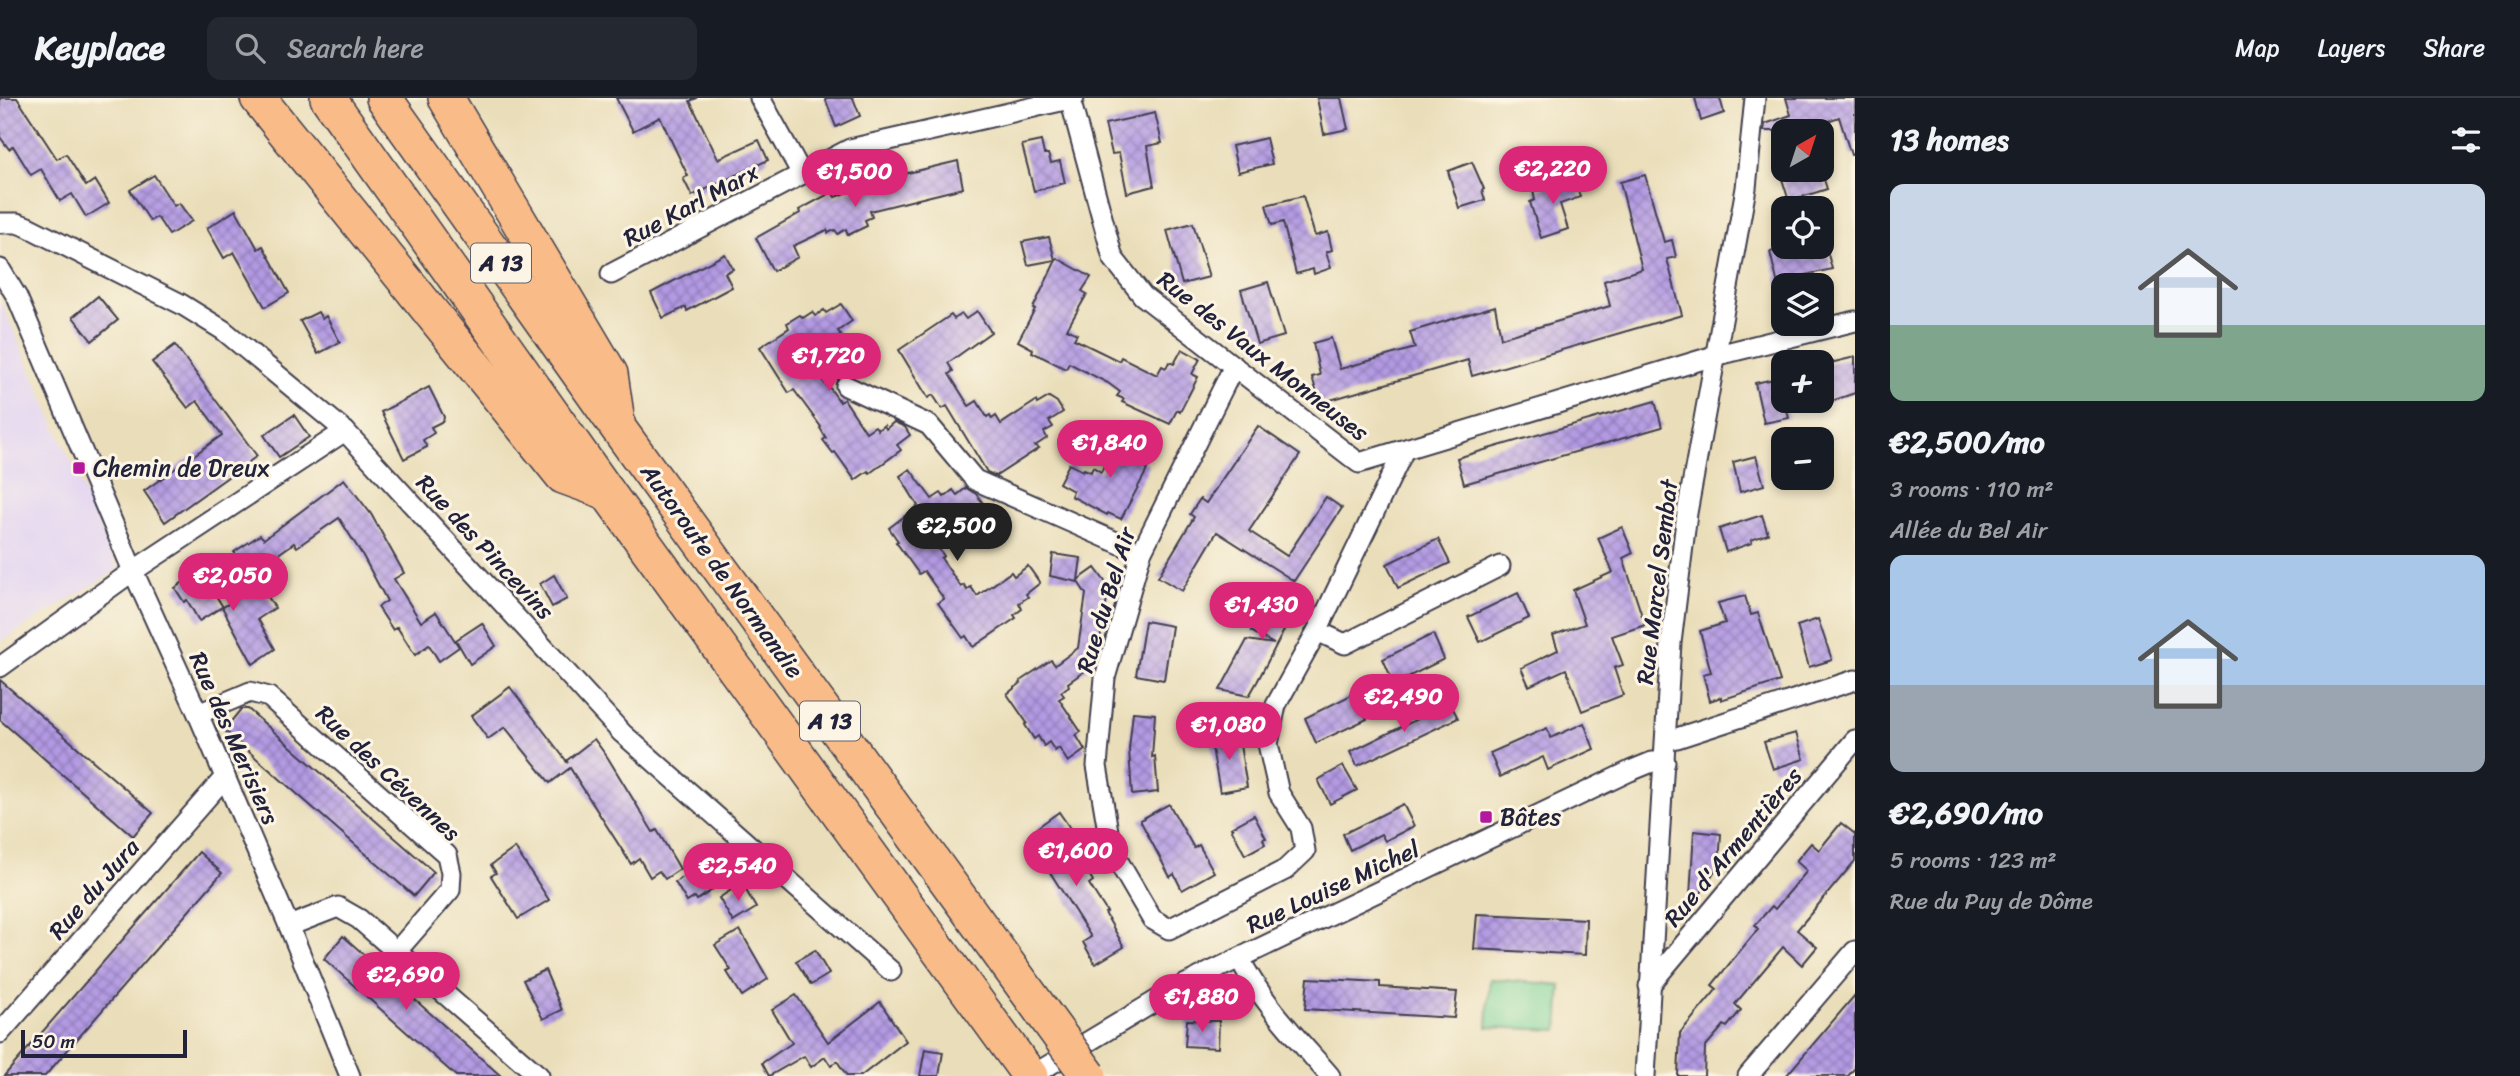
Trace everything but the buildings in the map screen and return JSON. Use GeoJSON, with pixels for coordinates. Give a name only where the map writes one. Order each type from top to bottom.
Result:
{"type":"FeatureCollection","features":[{"type":"Feature","properties":{"kind":"highway"},"geometry":{"type":"LineString","coordinates":[[258,98],[563,476],[607,492]]}},
{"type":"Feature","properties":{"kind":"highway","name":"Autoroute de Normandie"},"geometry":{"type":"LineString","coordinates":[[328,98],[607,492],[1031,1076]]}},
{"type":"Feature","properties":{"kind":"highway","name":"Autoroute de Normandie"},"geometry":{"type":"LineString","coordinates":[[384,98],[618,428],[1088,1076]]}},
{"type":"Feature","properties":{"kind":"highway"},"geometry":{"type":"LineString","coordinates":[[446,98],[610,374],[618,428]]}},
{"type":"Feature","properties":{"kind":"street"},"geometry":{"type":"LineString","coordinates":[[761,98],[802,174]]}},
{"type":"Feature","properties":{"kind":"street","name":"Rue Marcel Sembat"},"geometry":{"type":"LineString","coordinates":[[1644,1076],[1671,643],[1687,513],[1746,188],[1755,98]]}},
{"type":"Feature","properties":{"kind":"street","name":"Rue Karl Marx"},"geometry":{"type":"LineString","coordinates":[[611,274],[850,149],[1072,99]]}},
{"type":"Feature","properties":{"kind":"street","name":"Rue des Vaux Monneuses"},"geometry":{"type":"LineString","coordinates":[[1072,99],[1113,258],[1143,296],[1359,463],[1714,356],[1855,321]]}},
{"type":"Feature","properties":{"kind":"street","name":"Rue des Pincevins"},"geometry":{"type":"LineString","coordinates":[[0,223],[16,223],[28,227],[181,304],[223,330],[345,431],[622,733],[891,971]]}},
{"type":"Feature","properties":{"kind":"street","name":"Rue des Merisiers"},"geometry":{"type":"LineString","coordinates":[[0,269],[17,297],[133,571],[198,714],[350,1076]]}},
{"type":"Feature","properties":{"kind":"street","name":"Rue du Bel Air"},"geometry":{"type":"LineString","coordinates":[[1234,366],[1141,553],[1105,678],[1097,766],[1111,849],[1152,919],[1169,929],[1285,870],[1304,851],[1301,828],[1279,793],[1268,744],[1276,705],[1317,631]]}},
{"type":"Feature","properties":{"kind":"street"},"geometry":{"type":"LineString","coordinates":[[846,386],[929,425],[975,480],[1141,553]]}},
{"type":"Feature","properties":{"kind":"street"},"geometry":{"type":"LineString","coordinates":[[0,667],[133,571],[345,431]]}},
{"type":"Feature","properties":{"kind":"street"},"geometry":{"type":"LineString","coordinates":[[1404,450],[1317,631],[1345,644],[1500,566]]}},
{"type":"Feature","properties":{"kind":"street"},"geometry":{"type":"LineString","coordinates":[[1666,740],[1855,680]]}},
{"type":"Feature","properties":{"kind":"street","name":"Rue des Cévennes"},"geometry":{"type":"LineString","coordinates":[[198,714],[250,692],[269,697],[447,855],[450,890],[396,952]]}},
{"type":"Feature","properties":{"kind":"street","name":"Rue d'Armentières"},"geometry":{"type":"LineString","coordinates":[[1649,986],[1855,740]]}},
{"type":"Feature","properties":{"kind":"street","name":"Rue Louise Michel"},"geometry":{"type":"LineString","coordinates":[[1031,1076],[1174,990],[1630,771],[1652,762],[1665,761]]}},
{"type":"Feature","properties":{"kind":"street","name":"Rue du Jura"},"geometry":{"type":"LineString","coordinates":[[0,1034],[225,777]]}},
{"type":"Feature","properties":{"kind":"street"},"geometry":{"type":"LineString","coordinates":[[289,926],[338,907],[359,919],[539,1076]]}},
{"type":"Feature","properties":{"kind":"street"},"geometry":{"type":"LineString","coordinates":[[1748,1076],[1855,951]]}},
{"type":"Feature","properties":{"kind":"street"},"geometry":{"type":"LineString","coordinates":[[1240,959],[1269,1006],[1330,1076]]}},
{"type":"Feature","properties":{"kind":"shaded area"},"geometry":{"type":"Polygon","coordinates":[[[0,300],[118,569],[0,642],[0,300]]]}},
{"type":"Feature","properties":{"kind":"green space"},"geometry":{"type":"Polygon","coordinates":[[[1490,979],[1561,985],[1558,1030],[1487,1027],[1490,979]]]}},
{"type":"Feature","properties":{"kind":"place","name":"Chemin de Dreux"},"geometry":{"type":"Point","coordinates":[79,468]}},
{"type":"Feature","properties":{"kind":"place","name":"Bâtes"},"geometry":{"type":"Point","coordinates":[1486,817]}}]}
